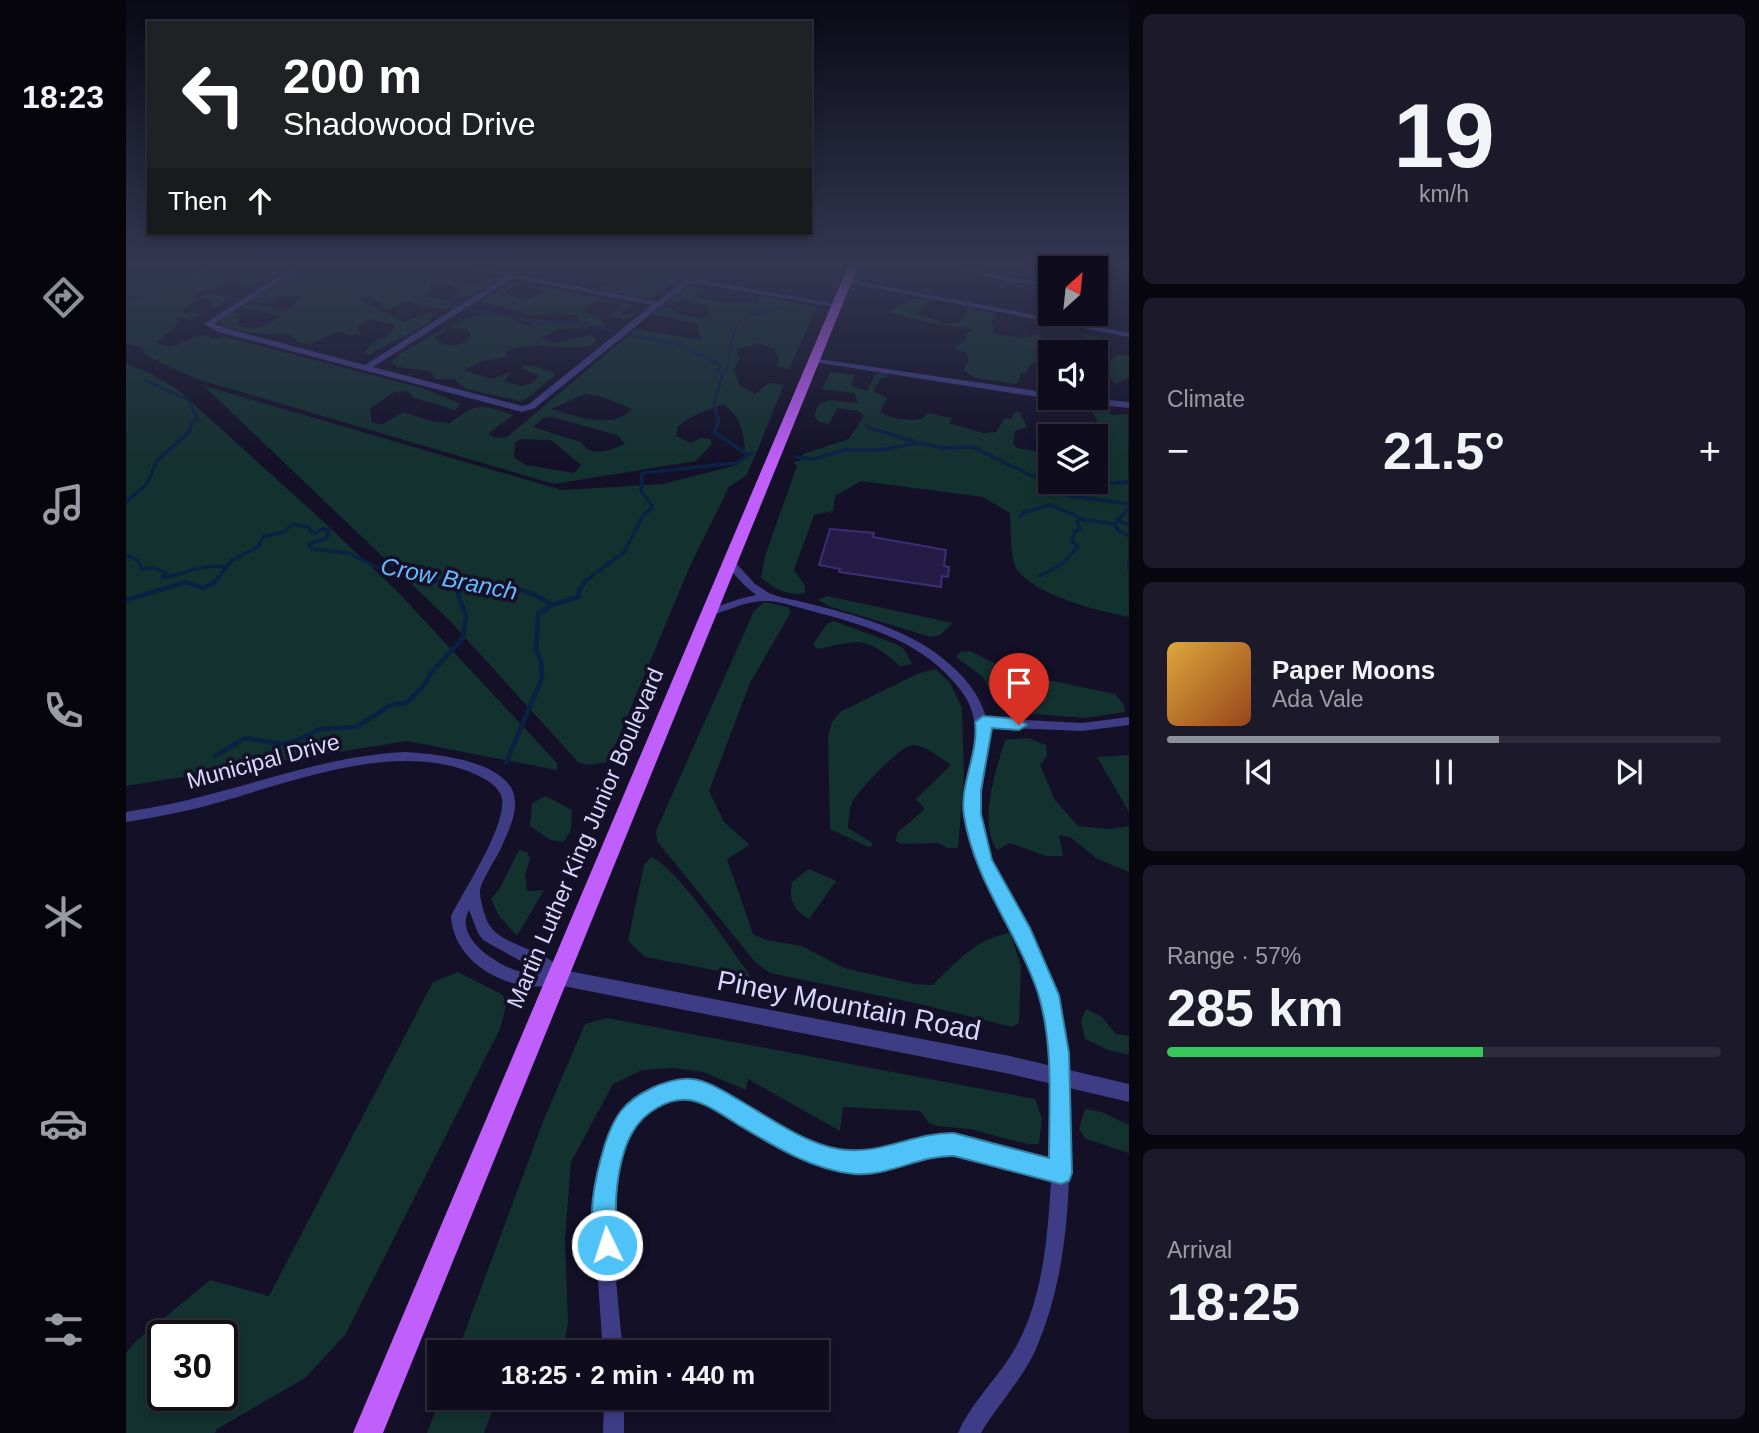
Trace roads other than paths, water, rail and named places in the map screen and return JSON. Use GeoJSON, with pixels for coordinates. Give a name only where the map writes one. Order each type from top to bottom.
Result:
{"type":"FeatureCollection","features":[{"type":"Feature","properties":{"kind":"main road","name":"Martin Luther King Junior Boulevard"},"geometry":{"type":"LineString","coordinates":[[368,1433],[825,331]]}},
{"type":"Feature","properties":{"kind":"street"},"geometry":{"type":"LineString","coordinates":[[229,331],[513,407],[528,408],[623,331]]}},
{"type":"Feature","properties":{"kind":"street"},"geometry":{"type":"LineString","coordinates":[[368,367],[425,331]]}},
{"type":"Feature","properties":{"kind":"street"},"geometry":{"type":"LineString","coordinates":[[1107,331],[1129,335]]}},
{"type":"Feature","properties":{"kind":"street"},"geometry":{"type":"LineString","coordinates":[[814,359],[1038,394]]}},
{"type":"Feature","properties":{"kind":"street"},"geometry":{"type":"LineString","coordinates":[[1108,403],[1129,405]]}},
{"type":"Feature","properties":{"kind":"street"},"geometry":{"type":"LineString","coordinates":[[730,563],[749,585],[767,597],[808,606],[888,631],[919,646],[961,681],[983,722],[982,750],[972,790],[976,838],[990,877],[1023,934],[1045,986],[1054,1025],[1060,1075],[1061,1173],[1060,1212],[1053,1256],[1027,1346],[981,1410],[969,1433]]}},
{"type":"Feature","properties":{"kind":"street"},"geometry":{"type":"LineString","coordinates":[[709,613],[743,601],[767,597]]}},
{"type":"Feature","properties":{"kind":"street"},"geometry":{"type":"LineString","coordinates":[[983,722],[1082,727],[1129,721]]}},
{"type":"Feature","properties":{"kind":"street","name":"Municipal Drive"},"geometry":{"type":"LineString","coordinates":[[126,817],[192,804],[339,762],[392,757],[461,764],[486,773],[497,780],[509,800],[500,835],[458,916],[457,926],[462,940],[476,955],[497,969],[522,979],[558,976]]}},
{"type":"Feature","properties":{"kind":"street"},"geometry":{"type":"LineString","coordinates":[[472,891],[475,915],[491,939],[531,958],[558,976]]}},
{"type":"Feature","properties":{"kind":"street","name":"Piney Mountain Road"},"geometry":{"type":"LineString","coordinates":[[558,976],[1060,1075],[1129,1093]]}},
{"type":"Feature","properties":{"kind":"street"},"geometry":{"type":"LineString","coordinates":[[612,1340],[604,1203],[610,1166],[622,1128],[639,1105],[663,1094],[692,1090],[713,1098],[787,1141],[835,1160],[857,1163],[876,1161],[939,1144],[954,1144],[1061,1173]]}},
{"type":"Feature","properties":{"kind":"street"},"geometry":{"type":"LineString","coordinates":[[614,1410],[614,1433]]}},
{"type":"Feature","properties":{"kind":"waterway"},"geometry":{"type":"LineString","coordinates":[[722,376],[735,331]]}},
{"type":"Feature","properties":{"kind":"waterway"},"geometry":{"type":"LineString","coordinates":[[630,335],[677,344],[721,365],[718,370],[722,376]]}},
{"type":"Feature","properties":{"kind":"waterway"},"geometry":{"type":"LineString","coordinates":[[714,404],[722,376]]}},
{"type":"Feature","properties":{"kind":"waterway"},"geometry":{"type":"LineString","coordinates":[[145,380],[188,400],[191,405]]}},
{"type":"Feature","properties":{"kind":"waterway"},"geometry":{"type":"LineString","coordinates":[[126,502],[147,484],[157,461],[190,431],[191,423],[198,418],[190,404]]}},
{"type":"Feature","properties":{"kind":"waterway"},"geometry":{"type":"LineString","coordinates":[[714,404],[719,421],[714,432],[747,454]]}},
{"type":"Feature","properties":{"kind":"waterway"},"geometry":{"type":"LineString","coordinates":[[867,427],[916,442]]}},
{"type":"Feature","properties":{"kind":"waterway","name":"Crow Branch"},"geometry":{"type":"LineString","coordinates":[[795,457],[814,459],[844,450],[879,450],[918,443],[945,448],[973,447],[1038,477]]}},
{"type":"Feature","properties":{"kind":"waterway","name":"Crow Branch"},"geometry":{"type":"LineString","coordinates":[[585,581],[624,552],[644,514],[653,507],[641,491],[642,473],[736,463],[752,453]]}},
{"type":"Feature","properties":{"kind":"waterway","name":"Crow Branch"},"geometry":{"type":"LineString","coordinates":[[1108,483],[1129,482]]}},
{"type":"Feature","properties":{"kind":"waterway"},"geometry":{"type":"LineString","coordinates":[[1070,496],[1129,504]]}},
{"type":"Feature","properties":{"kind":"waterway"},"geometry":{"type":"LineString","coordinates":[[1020,517],[1024,512],[1051,505],[1086,520]]}},
{"type":"Feature","properties":{"kind":"waterway"},"geometry":{"type":"LineString","coordinates":[[1114,524],[1129,508]]}},
{"type":"Feature","properties":{"kind":"waterway"},"geometry":{"type":"LineString","coordinates":[[1040,576],[1062,564],[1078,547],[1072,541],[1075,531],[1080,529],[1077,523],[1079,520],[1086,520]]}},
{"type":"Feature","properties":{"kind":"waterway"},"geometry":{"type":"LineString","coordinates":[[1086,520],[1114,524]]}},
{"type":"Feature","properties":{"kind":"waterway"},"geometry":{"type":"LineString","coordinates":[[1119,521],[1129,525]]}},
{"type":"Feature","properties":{"kind":"waterway","name":"Crow Branch"},"geometry":{"type":"LineString","coordinates":[[216,581],[232,560],[258,547],[263,537],[283,532],[293,524],[308,527],[313,534],[323,529],[329,530],[326,539],[309,544],[312,549],[349,553],[376,567],[428,580],[460,582]]}},
{"type":"Feature","properties":{"kind":"waterway"},"geometry":{"type":"LineString","coordinates":[[1114,524],[1119,531],[1129,536]]}},
{"type":"Feature","properties":{"kind":"waterway"},"geometry":{"type":"LineString","coordinates":[[126,555],[137,560],[142,569],[154,568],[166,573],[162,578],[200,568],[224,567]]}},
{"type":"Feature","properties":{"kind":"waterway"},"geometry":{"type":"LineString","coordinates":[[1129,560],[1129,569]]}},
{"type":"Feature","properties":{"kind":"waterway","name":"Crow Branch"},"geometry":{"type":"LineString","coordinates":[[126,600],[186,582],[204,588],[216,581]]}},
{"type":"Feature","properties":{"kind":"waterway","name":"Crow Branch"},"geometry":{"type":"LineString","coordinates":[[435,581],[512,588],[540,597],[552,605]]}},
{"type":"Feature","properties":{"kind":"waterway","name":"Crow Branch"},"geometry":{"type":"LineString","coordinates":[[552,605],[579,597],[578,593],[585,581]]}},
{"type":"Feature","properties":{"kind":"waterway"},"geometry":{"type":"LineString","coordinates":[[215,756],[245,738],[282,744],[321,729],[356,727],[391,705],[406,703],[422,688],[431,673],[463,638],[466,615],[458,595],[463,583]]}},
{"type":"Feature","properties":{"kind":"waterway"},"geometry":{"type":"LineString","coordinates":[[506,763],[542,678],[541,661],[536,650],[538,614],[552,605]]}}]}
